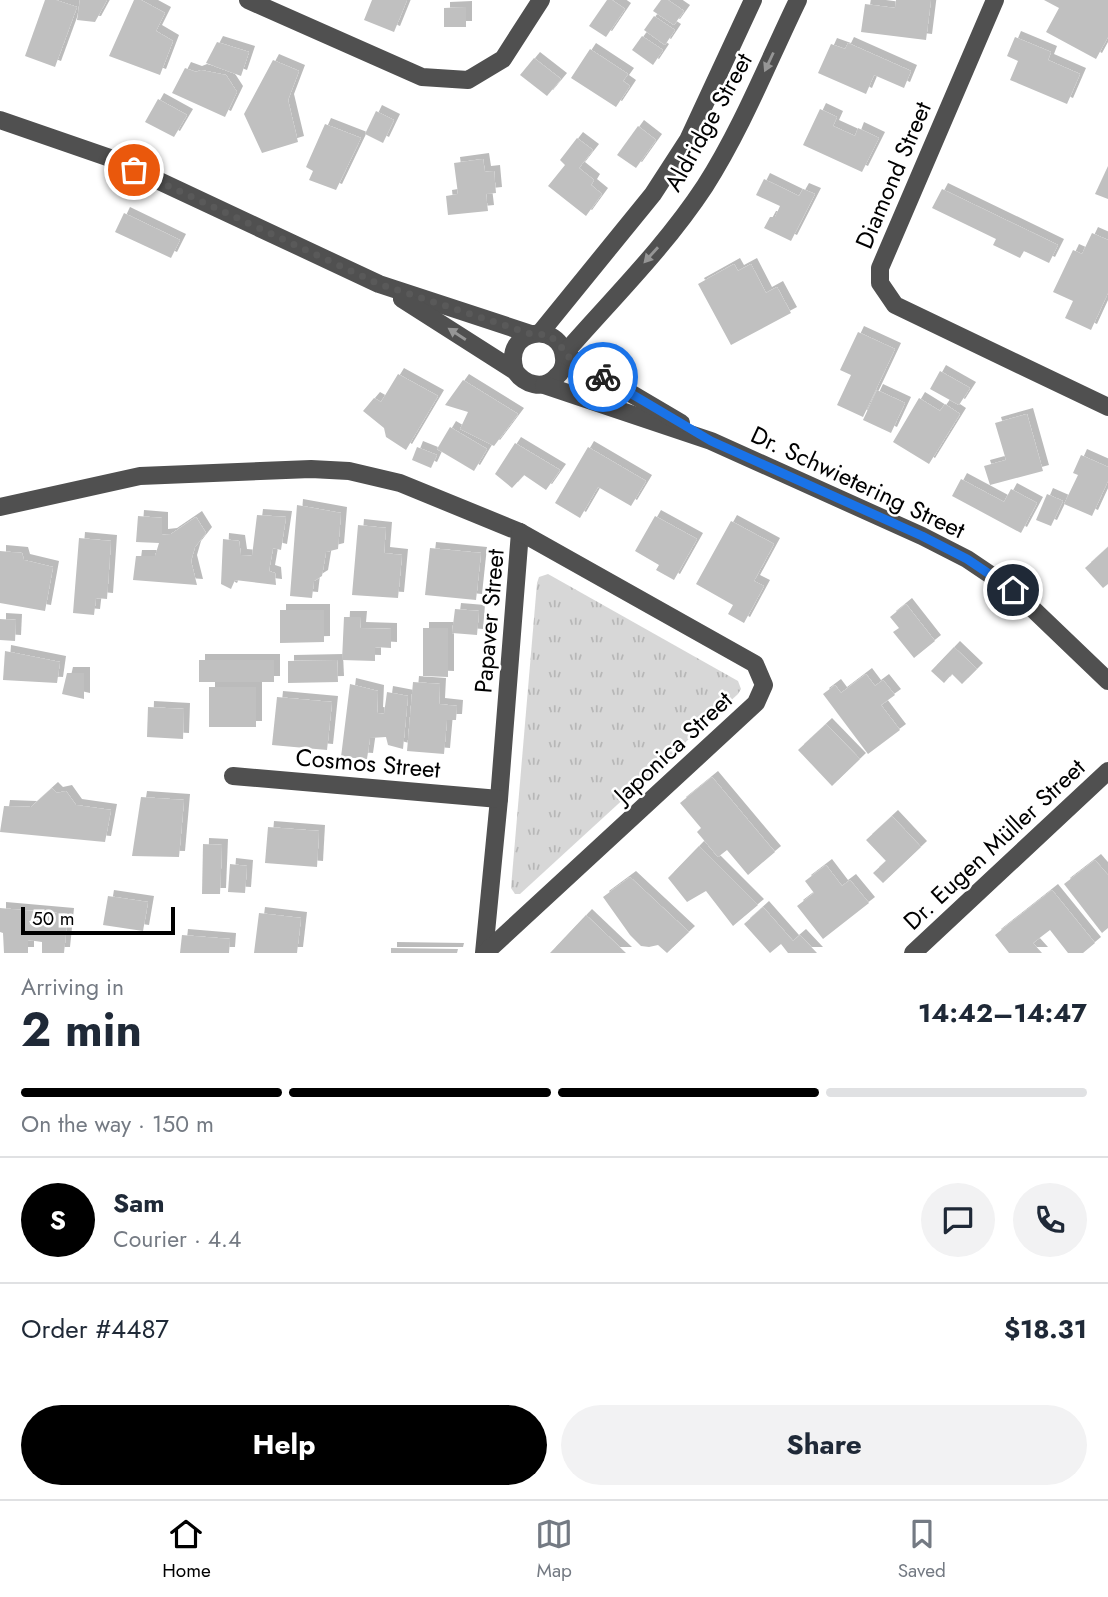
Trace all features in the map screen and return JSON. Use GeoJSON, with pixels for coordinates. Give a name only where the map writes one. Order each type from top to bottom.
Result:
{"type":"FeatureCollection","features":[{"type":"Feature","properties":{"kind":"street"},"geometry":{"type":"LineString","coordinates":[[248,0],[422,78],[468,80],[503,60],[541,0]]}},
{"type":"Feature","properties":{"kind":"street","name":"Aldridge Street"},"geometry":{"type":"LineString","coordinates":[[536,333],[653,194],[688,140],[753,0]]}},
{"type":"Feature","properties":{"kind":"street","name":"Aldridge Street"},"geometry":{"type":"LineString","coordinates":[[564,354],[671,233],[705,186],[735,133],[798,0]]}},
{"type":"Feature","properties":{"kind":"street","name":"Diamond Street"},"geometry":{"type":"LineString","coordinates":[[995,0],[880,268],[880,283],[895,305],[1108,407]]}},
{"type":"Feature","properties":{"kind":"street"},"geometry":{"type":"LineString","coordinates":[[0,121],[110,158],[379,284],[515,371],[528,383],[551,382],[562,369],[564,354],[556,340],[379,284]]}},
{"type":"Feature","properties":{"kind":"street"},"geometry":{"type":"LineString","coordinates":[[515,371],[512,362],[517,344],[536,333]]}},
{"type":"Feature","properties":{"kind":"street","name":"Dr. Schwietering Street"},"geometry":{"type":"LineString","coordinates":[[564,354],[711,441]]}},
{"type":"Feature","properties":{"kind":"street","name":"Dr. Schwietering Street"},"geometry":{"type":"LineString","coordinates":[[544,384],[711,441],[967,559],[1013,590],[1108,681]]}},
{"type":"Feature","properties":{"kind":"street","name":"Papaver Street"},"geometry":{"type":"LineString","coordinates":[[0,507],[140,476],[349,471],[400,483],[520,532],[484,953]]}},
{"type":"Feature","properties":{"kind":"street","name":"Japonica Street"},"geometry":{"type":"LineString","coordinates":[[484,953],[757,703],[764,685],[755,664],[520,532]]}},
{"type":"Feature","properties":{"kind":"street","name":"Dr. Eugen Müller Street"},"geometry":{"type":"LineString","coordinates":[[913,953],[1108,771]]}},
{"type":"Feature","properties":{"kind":"street","name":"Cosmos Street"},"geometry":{"type":"LineString","coordinates":[[233,776],[499,799]]}},
{"type":"Feature","properties":{"kind":"green space"},"geometry":{"type":"Polygon","coordinates":[[[548,574],[738,681],[741,689],[520,894],[515,894],[511,888],[537,583],[539,577],[548,574]]]}},
{"type":"Feature","properties":{"kind":"building"},"geometry":{"type":"Polygon","coordinates":[[[45,0],[56,0],[77,7],[55,67],[25,56],[45,0]]]}},
{"type":"Feature","properties":{"kind":"building"},"geometry":{"type":"Polygon","coordinates":[[[80,0],[107,0],[95,22],[77,20],[80,0]]]}},
{"type":"Feature","properties":{"kind":"building"},"geometry":{"type":"Polygon","coordinates":[[[134,0],[141,0],[165,13],[156,31],[173,41],[160,75],[109,56],[134,0]]]}},
{"type":"Feature","properties":{"kind":"building"},"geometry":{"type":"Polygon","coordinates":[[[372,0],[407,0],[394,32],[364,20],[372,0]]]}},
{"type":"Feature","properties":{"kind":"building"},"geometry":{"type":"Polygon","coordinates":[[[607,0],[612,0],[625,9],[606,37],[589,26],[607,0]]]}},
{"type":"Feature","properties":{"kind":"building"},"geometry":{"type":"Polygon","coordinates":[[[661,0],[668,0],[684,11],[674,25],[653,11],[661,0]]]}},
{"type":"Feature","properties":{"kind":"building"},"geometry":{"type":"Polygon","coordinates":[[[896,0],[931,0],[926,40],[861,32],[865,4],[895,8],[896,0]]]}},
{"type":"Feature","properties":{"kind":"building"},"geometry":{"type":"Polygon","coordinates":[[[1044,0],[1108,0],[1108,37],[1096,59],[1046,32],[1059,8],[1044,0]]]}},
{"type":"Feature","properties":{"kind":"building"},"geometry":{"type":"Polygon","coordinates":[[[466,7],[466,27],[444,27],[444,8],[466,7]]]}},
{"type":"Feature","properties":{"kind":"building"},"geometry":{"type":"Polygon","coordinates":[[[654,16],[675,30],[665,45],[644,30],[654,16]]]}},
{"type":"Feature","properties":{"kind":"building"},"geometry":{"type":"Polygon","coordinates":[[[642,36],[663,50],[653,65],[632,50],[642,36]]]}},
{"type":"Feature","properties":{"kind":"building"},"geometry":{"type":"Polygon","coordinates":[[[1015,37],[1051,52],[1048,60],[1080,74],[1067,104],[1010,80],[1018,61],[1007,56],[1015,37]]]}},
{"type":"Feature","properties":{"kind":"building"},"geometry":{"type":"Polygon","coordinates":[[[217,42],[249,52],[241,76],[206,63],[217,42]]]}},
{"type":"Feature","properties":{"kind":"building"},"geometry":{"type":"Polygon","coordinates":[[[848,43],[911,71],[904,88],[874,75],[866,94],[818,73],[831,44],[845,49],[848,43]]]}},
{"type":"Feature","properties":{"kind":"building"},"geometry":{"type":"Polygon","coordinates":[[[590,49],[628,74],[623,81],[630,86],[616,107],[571,78],[590,49]]]}},
{"type":"Feature","properties":{"kind":"building"},"geometry":{"type":"Polygon","coordinates":[[[534,58],[561,79],[547,96],[520,75],[534,58]]]}},
{"type":"Feature","properties":{"kind":"building"},"geometry":{"type":"Polygon","coordinates":[[[273,60],[299,71],[288,100],[298,142],[262,153],[244,114],[273,60]]]}},
{"type":"Feature","properties":{"kind":"building"},"geometry":{"type":"Polygon","coordinates":[[[185,68],[226,75],[237,92],[225,117],[172,93],[185,68]]]}},
{"type":"Feature","properties":{"kind":"building"},"geometry":{"type":"Polygon","coordinates":[[[158,99],[187,115],[174,137],[145,122],[158,99]]]}},
{"type":"Feature","properties":{"kind":"building"},"geometry":{"type":"Polygon","coordinates":[[[820,109],[837,117],[833,126],[855,136],[858,128],[879,138],[862,172],[803,145],[820,109]]]}},
{"type":"Feature","properties":{"kind":"building"},"geometry":{"type":"Polygon","coordinates":[[[376,111],[394,120],[383,143],[365,134],[376,111]]]}},
{"type":"Feature","properties":{"kind":"building"},"geometry":{"type":"Polygon","coordinates":[[[325,124],[361,138],[336,190],[309,180],[313,171],[306,167],[325,124]]]}},
{"type":"Feature","properties":{"kind":"building"},"geometry":{"type":"Polygon","coordinates":[[[638,126],[656,140],[636,168],[617,155],[638,126]]]}},
{"type":"Feature","properties":{"kind":"building"},"geometry":{"type":"Polygon","coordinates":[[[577,138],[593,150],[579,168],[594,180],[591,185],[602,194],[586,216],[548,186],[565,165],[560,160],[577,138]]]}},
{"type":"Feature","properties":{"kind":"building"},"geometry":{"type":"Polygon","coordinates":[[[483,159],[485,172],[494,171],[496,193],[486,194],[488,211],[448,215],[446,196],[458,194],[454,163],[483,159]]]}},
{"type":"Feature","properties":{"kind":"building"},"geometry":{"type":"Polygon","coordinates":[[[1108,166],[1108,199],[1095,194],[1108,166]]]}},
{"type":"Feature","properties":{"kind":"building"},"geometry":{"type":"Polygon","coordinates":[[[764,179],[799,196],[803,189],[815,194],[791,241],[764,228],[770,217],[775,217],[780,206],[756,195],[764,179]]]}},
{"type":"Feature","properties":{"kind":"building"},"geometry":{"type":"Polygon","coordinates":[[[942,189],[1058,245],[1049,263],[1024,251],[1020,258],[993,245],[996,239],[932,208],[942,189]]]}},
{"type":"Feature","properties":{"kind":"building"},"geometry":{"type":"Polygon","coordinates":[[[124,213],[180,240],[171,258],[115,232],[124,213]]]}},
{"type":"Feature","properties":{"kind":"building"},"geometry":{"type":"Polygon","coordinates":[[[1092,233],[1108,240],[1108,293],[1091,330],[1065,318],[1073,301],[1053,292],[1073,250],[1082,254],[1092,233]]]}},
{"type":"Feature","properties":{"kind":"building"},"geometry":{"type":"Polygon","coordinates":[[[734,264],[738,271],[751,264],[766,293],[777,287],[791,313],[731,345],[698,284],[734,264]]]}},
{"type":"Feature","properties":{"kind":"building"},"geometry":{"type":"Polygon","coordinates":[[[858,332],[895,349],[863,417],[837,405],[851,375],[840,370],[858,332]]]}},
{"type":"Feature","properties":{"kind":"building"},"geometry":{"type":"Polygon","coordinates":[[[940,371],[970,388],[959,405],[930,389],[940,371]]]}},
{"type":"Feature","properties":{"kind":"building"},"geometry":{"type":"Polygon","coordinates":[[[398,374],[438,396],[406,450],[386,437],[384,428],[363,411],[374,398],[381,402],[398,374]]]}},
{"type":"Feature","properties":{"kind":"building"},"geometry":{"type":"Polygon","coordinates":[[[463,380],[518,414],[494,446],[460,429],[468,412],[445,405],[463,380]]]}},
{"type":"Feature","properties":{"kind":"building"},"geometry":{"type":"Polygon","coordinates":[[[877,390],[905,403],[891,433],[863,420],[877,390]]]}},
{"type":"Feature","properties":{"kind":"building"},"geometry":{"type":"Polygon","coordinates":[[[919,398],[940,411],[945,404],[960,414],[929,464],[893,442],[919,398]]]}},
{"type":"Feature","properties":{"kind":"building"},"geometry":{"type":"Polygon","coordinates":[[[1027,414],[1043,471],[990,485],[984,466],[1006,460],[995,423],[1027,414]]]}},
{"type":"Feature","properties":{"kind":"building"},"geometry":{"type":"Polygon","coordinates":[[[450,427],[487,449],[474,471],[437,449],[450,427]]]}},
{"type":"Feature","properties":{"kind":"building"},"geometry":{"type":"Polygon","coordinates":[[[515,443],[560,470],[546,490],[524,475],[512,488],[495,474],[515,443]]]}},
{"type":"Feature","properties":{"kind":"building"},"geometry":{"type":"Polygon","coordinates":[[[417,447],[437,455],[431,468],[412,460],[417,447]]]}},
{"type":"Feature","properties":{"kind":"building"},"geometry":{"type":"Polygon","coordinates":[[[588,447],[646,481],[631,506],[598,487],[580,518],[555,503],[588,447]]]}},
{"type":"Feature","properties":{"kind":"building"},"geometry":{"type":"Polygon","coordinates":[[[1081,455],[1108,467],[1108,481],[1092,516],[1064,504],[1078,475],[1073,473],[1081,455]]]}},
{"type":"Feature","properties":{"kind":"building"},"geometry":{"type":"Polygon","coordinates":[[[961,479],[1004,502],[1011,489],[1037,503],[1021,533],[952,496],[961,479]]]}},
{"type":"Feature","properties":{"kind":"building"},"geometry":{"type":"Polygon","coordinates":[[[1047,494],[1063,501],[1051,526],[1036,520],[1047,494]]]}},
{"type":"Feature","properties":{"kind":"building"},"geometry":{"type":"Polygon","coordinates":[[[297,505],[341,513],[338,549],[326,552],[322,576],[314,581],[312,598],[290,596],[297,505]]]}},
{"type":"Feature","properties":{"kind":"building"},"geometry":{"type":"Polygon","coordinates":[[[257,515],[286,517],[281,550],[273,548],[269,571],[275,573],[276,585],[235,580],[231,589],[221,584],[223,539],[239,541],[241,555],[252,556],[257,515]]]}},
{"type":"Feature","properties":{"kind":"building"},"geometry":{"type":"Polygon","coordinates":[[[138,516],[162,518],[162,535],[171,534],[196,517],[206,533],[195,547],[191,561],[197,585],[133,580],[136,556],[155,556],[159,543],[136,542],[138,516]]]}},
{"type":"Feature","properties":{"kind":"building"},"geometry":{"type":"Polygon","coordinates":[[[655,516],[697,539],[674,580],[656,570],[659,565],[635,551],[655,516]]]}},
{"type":"Feature","properties":{"kind":"building"},"geometry":{"type":"Polygon","coordinates":[[[731,521],[774,544],[754,581],[764,586],[744,623],[728,614],[733,605],[696,584],[731,521]]]}},
{"type":"Feature","properties":{"kind":"building"},"geometry":{"type":"Polygon","coordinates":[[[358,525],[386,528],[384,553],[402,555],[398,598],[352,595],[358,525]]]}},
{"type":"Feature","properties":{"kind":"building"},"geometry":{"type":"Polygon","coordinates":[[[79,538],[111,541],[107,599],[96,598],[94,615],[73,613],[79,538]]]}},
{"type":"Feature","properties":{"kind":"building"},"geometry":{"type":"Polygon","coordinates":[[[1108,547],[1108,584],[1103,588],[1085,568],[1108,547]]]}},
{"type":"Feature","properties":{"kind":"building"},"geometry":{"type":"Polygon","coordinates":[[[430,548],[481,553],[476,600],[425,595],[430,548]]]}},
{"type":"Feature","properties":{"kind":"building"},"geometry":{"type":"Polygon","coordinates":[[[0,551],[22,553],[24,560],[53,567],[45,611],[0,603],[0,551]]]}},
{"type":"Feature","properties":{"kind":"building"},"geometry":{"type":"Polygon","coordinates":[[[906,604],[935,641],[914,658],[893,632],[899,628],[890,617],[906,604]]]}},
{"type":"Feature","properties":{"kind":"building"},"geometry":{"type":"Polygon","coordinates":[[[455,609],[479,611],[477,635],[452,633],[455,609]]]}},
{"type":"Feature","properties":{"kind":"building"},"geometry":{"type":"Polygon","coordinates":[[[280,610],[324,610],[324,642],[280,643],[280,610]]]}},
{"type":"Feature","properties":{"kind":"building"},"geometry":{"type":"Polygon","coordinates":[[[344,617],[361,617],[360,628],[391,629],[391,648],[375,647],[375,661],[342,660],[344,617]]]}},
{"type":"Feature","properties":{"kind":"building"},"geometry":{"type":"Polygon","coordinates":[[[0,619],[16,620],[15,641],[0,640],[0,619]]]}},
{"type":"Feature","properties":{"kind":"building"},"geometry":{"type":"Polygon","coordinates":[[[423,628],[448,628],[448,677],[423,676],[423,628]]]}},
{"type":"Feature","properties":{"kind":"building"},"geometry":{"type":"Polygon","coordinates":[[[954,647],[977,669],[962,684],[952,674],[944,683],[931,671],[954,647]]]}},
{"type":"Feature","properties":{"kind":"building"},"geometry":{"type":"Polygon","coordinates":[[[5,651],[60,662],[57,683],[3,680],[5,651]]]}},
{"type":"Feature","properties":{"kind":"building"},"geometry":{"type":"Polygon","coordinates":[[[199,660],[274,660],[274,682],[199,682],[199,660]]]}},
{"type":"Feature","properties":{"kind":"building"},"geometry":{"type":"Polygon","coordinates":[[[337,660],[338,682],[288,683],[288,661],[337,660]]]}},
{"type":"Feature","properties":{"kind":"building"},"geometry":{"type":"Polygon","coordinates":[[[67,673],[84,673],[84,699],[62,694],[67,673]]]}},
{"type":"Feature","properties":{"kind":"building"},"geometry":{"type":"Polygon","coordinates":[[[866,674],[875,686],[883,680],[895,695],[881,705],[900,730],[868,754],[823,694],[835,685],[841,693],[866,674]]]}},
{"type":"Feature","properties":{"kind":"building"},"geometry":{"type":"Polygon","coordinates":[[[413,682],[440,684],[439,704],[457,706],[456,720],[447,720],[444,754],[407,751],[413,682]]]}},
{"type":"Feature","properties":{"kind":"building"},"geometry":{"type":"Polygon","coordinates":[[[350,684],[378,691],[377,713],[384,714],[387,692],[408,696],[403,749],[388,745],[386,737],[370,738],[367,759],[341,757],[350,684]]]}},
{"type":"Feature","properties":{"kind":"building"},"geometry":{"type":"Polygon","coordinates":[[[209,687],[256,687],[256,727],[209,727],[209,687]]]}},
{"type":"Feature","properties":{"kind":"building"},"geometry":{"type":"Polygon","coordinates":[[[277,697],[332,702],[327,750],[272,745],[277,697]]]}},
{"type":"Feature","properties":{"kind":"building"},"geometry":{"type":"Polygon","coordinates":[[[148,707],[184,709],[183,739],[147,737],[148,707]]]}},
{"type":"Feature","properties":{"kind":"building"},"geometry":{"type":"Polygon","coordinates":[[[826,724],[860,759],[832,786],[798,750],[826,724]]]}},
{"type":"Feature","properties":{"kind":"building"},"geometry":{"type":"Polygon","coordinates":[[[712,777],[775,852],[748,875],[727,850],[718,857],[697,832],[701,828],[680,803],[712,777]]]}},
{"type":"Feature","properties":{"kind":"building"},"geometry":{"type":"Polygon","coordinates":[[[52,788],[57,793],[66,791],[76,805],[111,810],[105,842],[0,832],[4,806],[31,807],[52,788]]]}},
{"type":"Feature","properties":{"kind":"building"},"geometry":{"type":"Polygon","coordinates":[[[141,797],[184,800],[179,857],[132,856],[141,797]]]}},
{"type":"Feature","properties":{"kind":"building"},"geometry":{"type":"Polygon","coordinates":[[[892,816],[921,847],[883,883],[873,873],[886,861],[866,840],[892,816]]]}},
{"type":"Feature","properties":{"kind":"building"},"geometry":{"type":"Polygon","coordinates":[[[268,827],[319,831],[317,867],[265,863],[268,827]]]}},
{"type":"Feature","properties":{"kind":"building"},"geometry":{"type":"Polygon","coordinates":[[[203,844],[222,845],[220,894],[202,894],[203,844]]]}},
{"type":"Feature","properties":{"kind":"building"},"geometry":{"type":"Polygon","coordinates":[[[699,846],[758,905],[733,926],[706,891],[687,902],[668,878],[699,846]]]}},
{"type":"Feature","properties":{"kind":"building"},"geometry":{"type":"Polygon","coordinates":[[[1095,860],[1108,875],[1108,928],[1102,933],[1064,884],[1095,860]]]}},
{"type":"Feature","properties":{"kind":"building"},"geometry":{"type":"Polygon","coordinates":[[[230,864],[247,866],[245,893],[228,892],[230,864]]]}},
{"type":"Feature","properties":{"kind":"building"},"geometry":{"type":"Polygon","coordinates":[[[826,865],[842,886],[850,880],[869,903],[823,939],[797,906],[814,893],[805,881],[826,865]]]}},
{"type":"Feature","properties":{"kind":"building"},"geometry":{"type":"Polygon","coordinates":[[[630,877],[689,932],[667,953],[658,945],[641,946],[603,897],[630,877]]]}},
{"type":"Feature","properties":{"kind":"building"},"geometry":{"type":"Polygon","coordinates":[[[1052,890],[1095,943],[1083,953],[1068,953],[1050,930],[1033,943],[1042,953],[1009,953],[995,935],[1052,890]]]}},
{"type":"Feature","properties":{"kind":"building"},"geometry":{"type":"Polygon","coordinates":[[[108,896],[148,902],[143,931],[103,925],[108,896]]]}},
{"type":"Feature","properties":{"kind":"building"},"geometry":{"type":"Polygon","coordinates":[[[763,907],[793,941],[800,935],[817,953],[788,953],[781,944],[770,953],[744,924],[763,907]]]}},
{"type":"Feature","properties":{"kind":"building"},"geometry":{"type":"Polygon","coordinates":[[[0,908],[68,914],[64,953],[42,953],[42,942],[28,940],[28,953],[4,953],[3,933],[0,932],[0,908]]]}},
{"type":"Feature","properties":{"kind":"building"},"geometry":{"type":"Polygon","coordinates":[[[259,913],[301,918],[297,953],[254,953],[259,913]]]}},
{"type":"Feature","properties":{"kind":"building"},"geometry":{"type":"Polygon","coordinates":[[[586,915],[626,953],[550,953],[586,915]]]}},
{"type":"Feature","properties":{"kind":"building"},"geometry":{"type":"Polygon","coordinates":[[[182,935],[230,939],[229,953],[180,953],[182,935]]]}},
{"type":"Feature","properties":{"kind":"building"},"geometry":{"type":"Polygon","coordinates":[[[391,948],[458,949],[457,953],[391,953],[391,948]]]}},
{"type":"Feature","properties":{"kind":"way so far"},"geometry":{"type":"LineString","coordinates":[[134,170],[379,284],[531,334],[549,335],[561,346],[564,354],[603,377]]}},
{"type":"Feature","properties":{"kind":"route"},"geometry":{"type":"LineString","coordinates":[[603,377],[711,441],[922,536],[967,559],[1013,590]]}}]}
